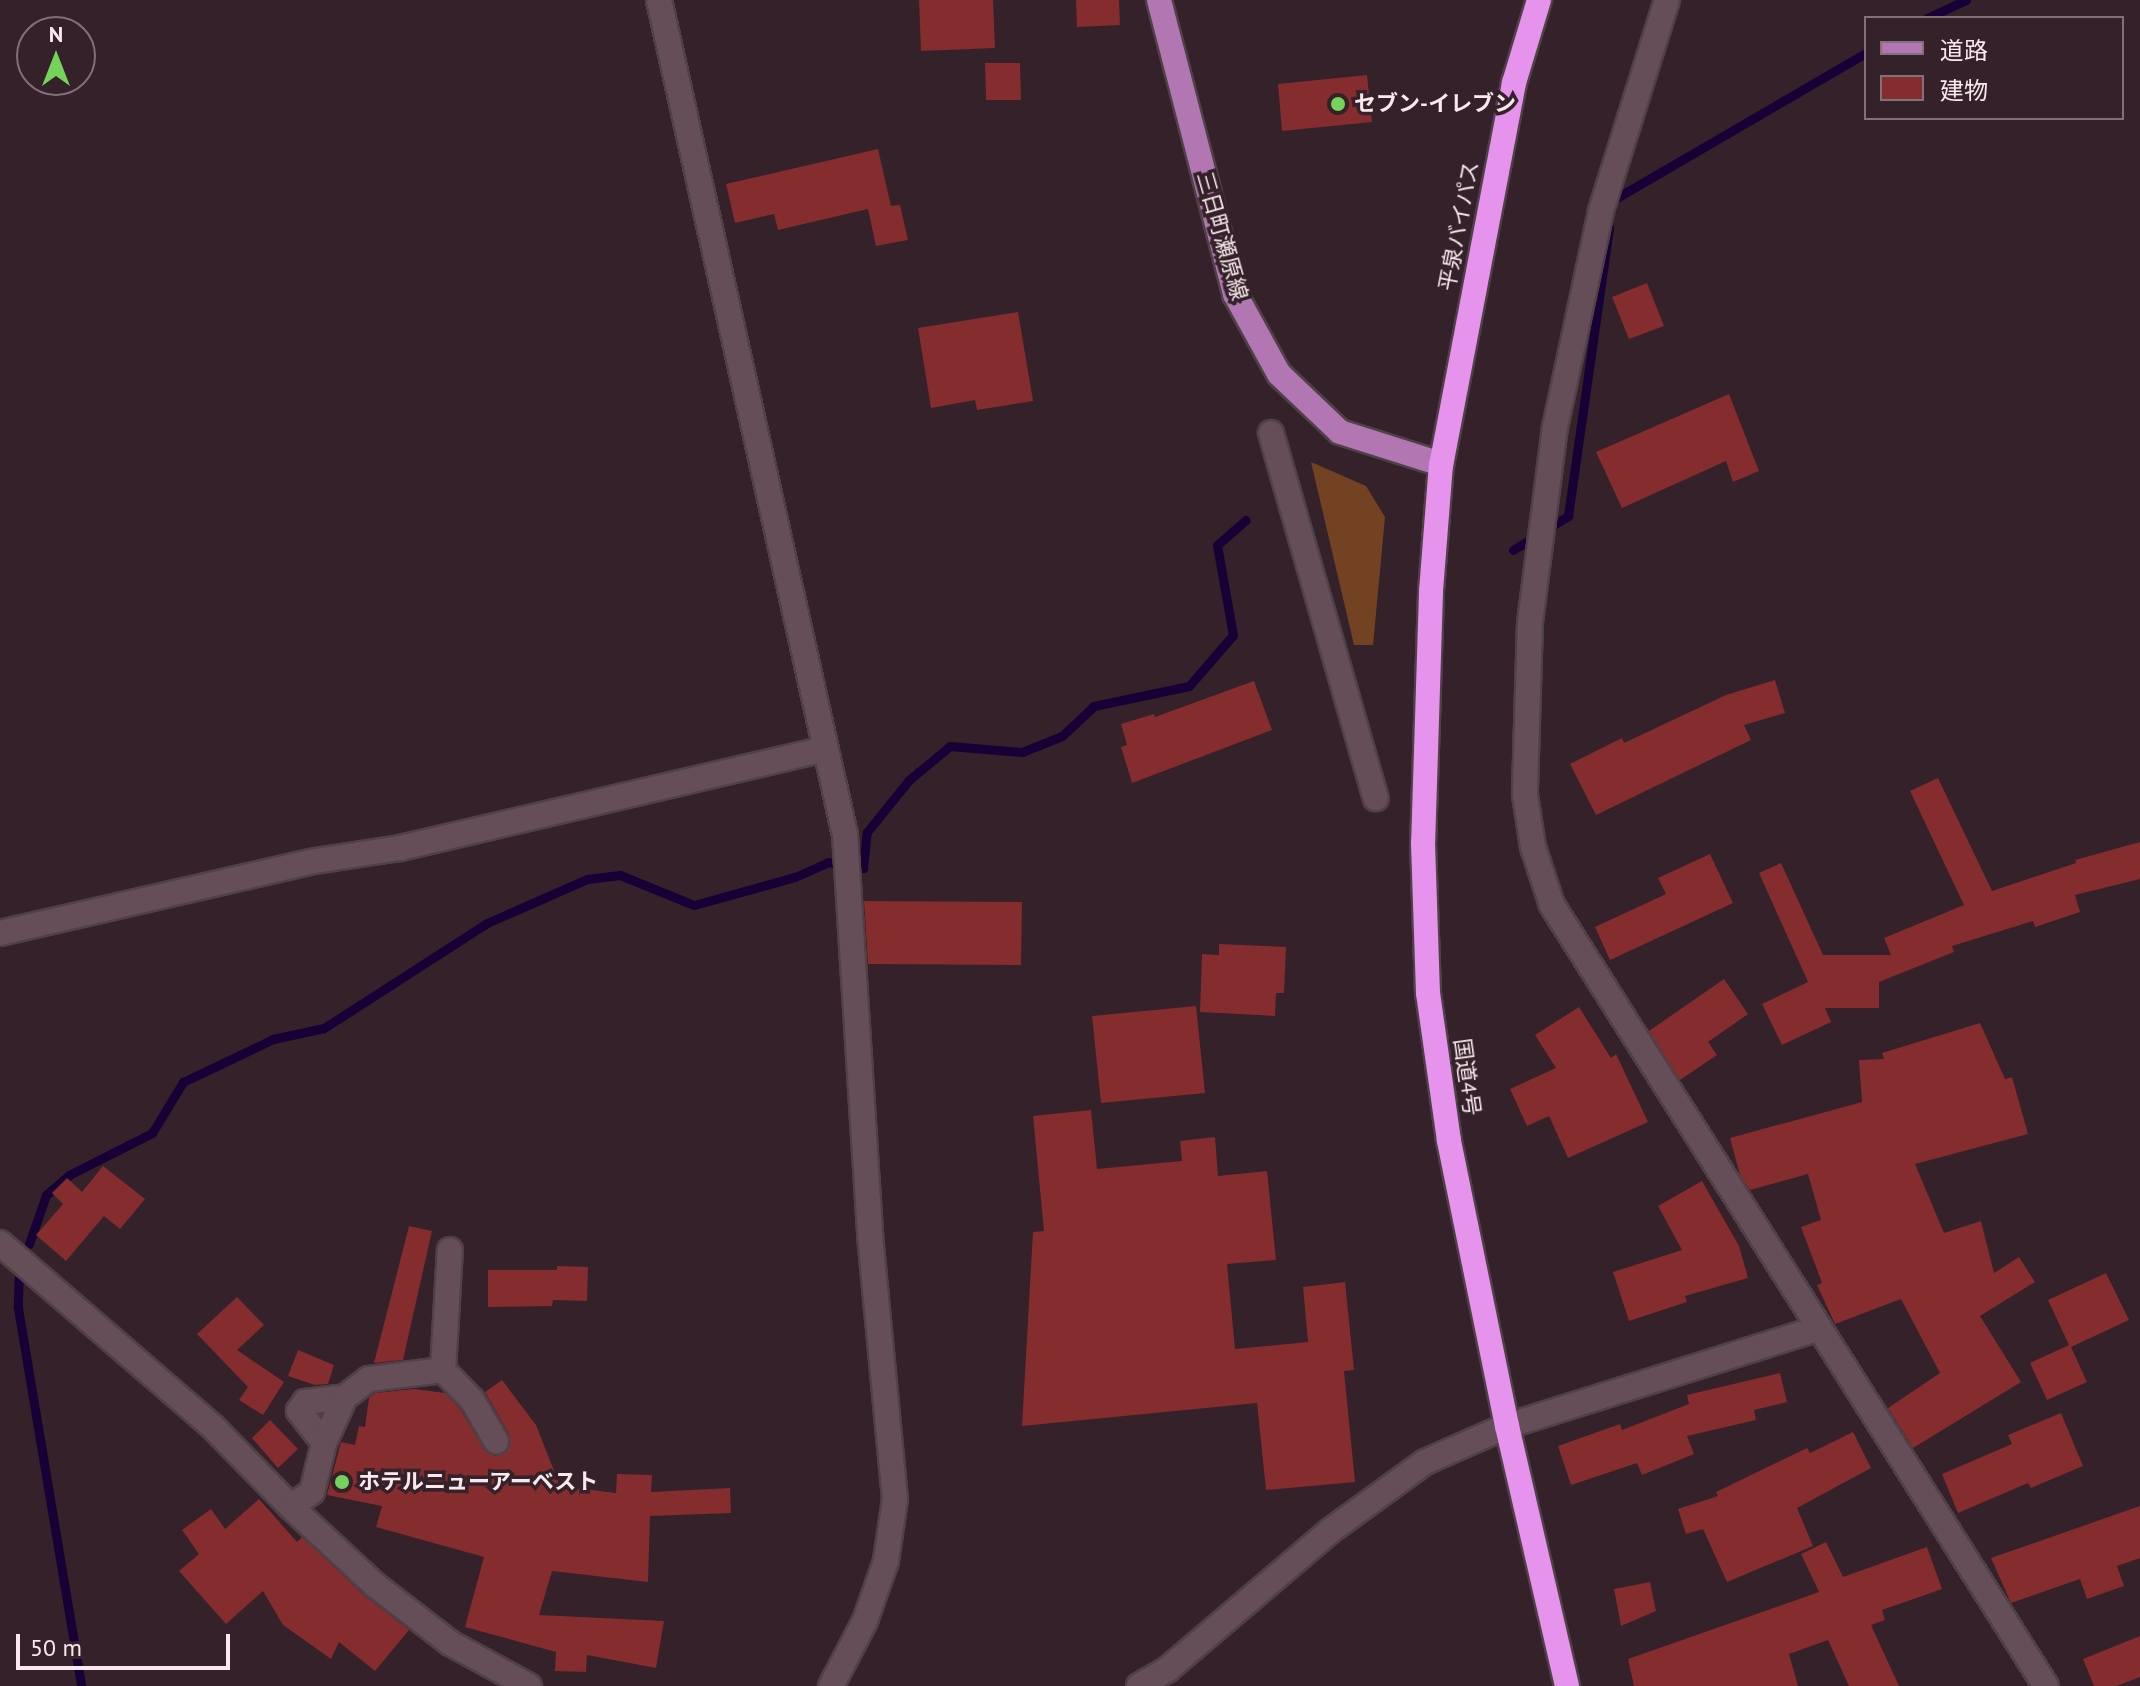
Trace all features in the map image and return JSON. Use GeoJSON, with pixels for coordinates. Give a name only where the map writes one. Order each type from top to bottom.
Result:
{"type":"FeatureCollection","features":[{"type":"Feature","properties":{"kind":"highway","name":"平泉バイパス"},"geometry":{"type":"LineString","coordinates":[[1441,464],[1514,83],[1539,0]]}},
{"type":"Feature","properties":{"kind":"highway","name":"国道4号"},"geometry":{"type":"LineString","coordinates":[[1441,464],[1431,592],[1423,843],[1428,993],[1449,1141],[1507,1426],[1567,1686]]}},
{"type":"Feature","properties":{"kind":"main road","name":"三日町瀬原線"},"geometry":{"type":"LineString","coordinates":[[1159,0],[1235,294],[1279,374],[1340,432],[1441,464]]}},
{"type":"Feature","properties":{"kind":"street"},"geometry":{"type":"LineString","coordinates":[[659,0],[845,835],[870,1235],[895,1499],[886,1561],[865,1621],[831,1686]]}},
{"type":"Feature","properties":{"kind":"street"},"geometry":{"type":"LineString","coordinates":[[1667,0],[1601,211],[1555,427],[1530,622],[1525,795],[1533,847],[1552,905],[1817,1329],[2046,1686]]}},
{"type":"Feature","properties":{"kind":"street"},"geometry":{"type":"LineString","coordinates":[[1271,433],[1376,798]]}},
{"type":"Feature","properties":{"kind":"street"},"geometry":{"type":"LineString","coordinates":[[0,933],[315,861],[400,848],[824,749]]}},
{"type":"Feature","properties":{"kind":"street"},"geometry":{"type":"LineString","coordinates":[[0,1243],[212,1426],[291,1507],[375,1585],[450,1643],[529,1686]]}},
{"type":"Feature","properties":{"kind":"street"},"geometry":{"type":"LineString","coordinates":[[450,1250],[443,1370],[472,1400],[496,1441]]}},
{"type":"Feature","properties":{"kind":"street"},"geometry":{"type":"LineString","coordinates":[[1139,1686],[1168,1669],[1330,1531],[1425,1462],[1507,1426],[1817,1329]]}},
{"type":"Feature","properties":{"kind":"street"},"geometry":{"type":"LineString","coordinates":[[291,1507],[312,1492],[324,1443],[345,1397],[369,1379],[443,1370]]}},
{"type":"Feature","properties":{"kind":"street"},"geometry":{"type":"LineString","coordinates":[[324,1443],[299,1411],[305,1402],[345,1397]]}},
{"type":"Feature","properties":{"kind":"shaded area"},"geometry":{"type":"Polygon","coordinates":[[[1311,462],[1366,486],[1385,517],[1373,645],[1354,645],[1311,462]]]}},
{"type":"Feature","properties":{"kind":"building"},"geometry":{"type":"Polygon","coordinates":[[[919,0],[993,0],[995,48],[921,51],[919,0]]]}},
{"type":"Feature","properties":{"kind":"building"},"geometry":{"type":"Polygon","coordinates":[[[1076,0],[1119,0],[1120,25],[1077,27],[1076,0]]]}},
{"type":"Feature","properties":{"kind":"building"},"geometry":{"type":"Polygon","coordinates":[[[985,63],[1020,63],[1021,100],[986,100],[985,63]]]}},
{"type":"Feature","properties":{"kind":"building"},"geometry":{"type":"Polygon","coordinates":[[[1367,75],[1372,122],[1282,131],[1278,84],[1367,75]]]}},
{"type":"Feature","properties":{"kind":"building"},"geometry":{"type":"Polygon","coordinates":[[[878,149],[891,206],[900,205],[908,240],[876,246],[868,209],[778,230],[774,214],[735,223],[726,184],[878,149]]]}},
{"type":"Feature","properties":{"kind":"building"},"geometry":{"type":"Polygon","coordinates":[[[1647,283],[1664,326],[1629,339],[1612,297],[1647,283]]]}},
{"type":"Feature","properties":{"kind":"building"},"geometry":{"type":"Polygon","coordinates":[[[1018,312],[1033,401],[977,410],[975,400],[931,408],[918,328],[1018,312]]]}},
{"type":"Feature","properties":{"kind":"building"},"geometry":{"type":"Polygon","coordinates":[[[1729,394],[1759,471],[1733,482],[1726,461],[1622,508],[1596,452],[1729,394]]]}},
{"type":"Feature","properties":{"kind":"building"},"geometry":{"type":"Polygon","coordinates":[[[1775,680],[1785,713],[1744,725],[1751,740],[1596,815],[1570,764],[1622,738],[1624,743],[1726,695],[1775,680]]]}},
{"type":"Feature","properties":{"kind":"building"},"geometry":{"type":"Polygon","coordinates":[[[1254,681],[1272,730],[1132,783],[1121,747],[1127,745],[1121,724],[1154,714],[1155,717],[1254,681]]]}},
{"type":"Feature","properties":{"kind":"building"},"geometry":{"type":"Polygon","coordinates":[[[1938,778],[1992,891],[2076,863],[2075,860],[2140,842],[2140,879],[2075,895],[2080,912],[2035,927],[2033,921],[1952,946],[1954,952],[1879,982],[1879,1008],[1825,1008],[1831,1022],[1782,1045],[1762,1004],[1808,982],[1759,873],[1781,863],[1823,955],[1891,955],[1884,938],[1964,905],[1910,791],[1938,778]]]}},
{"type":"Feature","properties":{"kind":"building"},"geometry":{"type":"Polygon","coordinates":[[[1710,854],[1733,903],[1610,960],[1595,927],[1666,894],[1658,878],[1710,854]]]}},
{"type":"Feature","properties":{"kind":"building"},"geometry":{"type":"Polygon","coordinates":[[[864,901],[1022,902],[1021,965],[868,964],[864,901]]]}},
{"type":"Feature","properties":{"kind":"building"},"geometry":{"type":"Polygon","coordinates":[[[1219,944],[1286,947],[1284,993],[1276,993],[1275,1016],[1200,1012],[1202,954],[1219,955],[1219,944]]]}},
{"type":"Feature","properties":{"kind":"building"},"geometry":{"type":"Polygon","coordinates":[[[1724,979],[1748,1014],[1708,1042],[1717,1055],[1680,1080],[1649,1031],[1724,979]]]}},
{"type":"Feature","properties":{"kind":"building"},"geometry":{"type":"Polygon","coordinates":[[[1196,1006],[1205,1093],[1101,1103],[1092,1016],[1196,1006]]]}},
{"type":"Feature","properties":{"kind":"building"},"geometry":{"type":"Polygon","coordinates":[[[1579,1007],[1611,1058],[1616,1054],[1648,1122],[1568,1158],[1549,1116],[1527,1126],[1510,1089],[1556,1068],[1535,1035],[1579,1007]]]}},
{"type":"Feature","properties":{"kind":"building"},"geometry":{"type":"Polygon","coordinates":[[[1980,1023],[2005,1079],[2012,1077],[2028,1134],[1915,1164],[1944,1233],[1981,1221],[1994,1273],[2019,1257],[2035,1282],[1980,1316],[2021,1382],[1913,1448],[1888,1408],[1940,1373],[1901,1299],[1835,1324],[1817,1285],[1822,1283],[1801,1227],[1821,1220],[1808,1174],[1750,1190],[1740,1175],[1730,1138],[1862,1102],[1859,1060],[1884,1059],[1882,1053],[1980,1023]]]}},
{"type":"Feature","properties":{"kind":"building"},"geometry":{"type":"Polygon","coordinates":[[[1091,1110],[1097,1169],[1182,1161],[1180,1141],[1215,1137],[1218,1176],[1267,1171],[1276,1260],[1227,1264],[1235,1349],[1308,1342],[1303,1287],[1345,1282],[1354,1370],[1344,1371],[1355,1482],[1266,1490],[1257,1403],[1022,1426],[1033,1232],[1044,1231],[1033,1116],[1091,1110]]]}},
{"type":"Feature","properties":{"kind":"building"},"geometry":{"type":"Polygon","coordinates":[[[103,1166],[145,1199],[120,1229],[104,1216],[66,1261],[36,1235],[63,1204],[52,1193],[67,1178],[82,1192],[103,1166]]]}},
{"type":"Feature","properties":{"kind":"building"},"geometry":{"type":"Polygon","coordinates":[[[1702,1181],[1739,1246],[1748,1278],[1685,1296],[1687,1302],[1629,1321],[1613,1272],[1682,1250],[1658,1206],[1702,1181]]]}},
{"type":"Feature","properties":{"kind":"building"},"geometry":{"type":"Polygon","coordinates":[[[409,1226],[432,1231],[403,1360],[374,1363],[409,1226]]]}},
{"type":"Feature","properties":{"kind":"building"},"geometry":{"type":"Polygon","coordinates":[[[557,1266],[588,1267],[587,1301],[553,1300],[552,1306],[488,1307],[488,1270],[557,1270],[557,1266]]]}},
{"type":"Feature","properties":{"kind":"building"},"geometry":{"type":"Polygon","coordinates":[[[2106,1273],[2129,1320],[2071,1347],[2087,1382],[2047,1400],[2030,1363],[2069,1345],[2048,1300],[2106,1273]]]}},
{"type":"Feature","properties":{"kind":"building"},"geometry":{"type":"Polygon","coordinates":[[[237,1297],[264,1325],[237,1350],[284,1382],[263,1415],[239,1400],[248,1387],[197,1334],[237,1297]]]}},
{"type":"Feature","properties":{"kind":"building"},"geometry":{"type":"Polygon","coordinates":[[[298,1350],[334,1365],[328,1384],[315,1385],[288,1376],[298,1350]]]}},
{"type":"Feature","properties":{"kind":"building"},"geometry":{"type":"Polygon","coordinates":[[[1780,1373],[1787,1402],[1754,1410],[1756,1420],[1687,1436],[1694,1454],[1642,1475],[1637,1463],[1571,1485],[1558,1446],[1620,1424],[1622,1430],[1689,1404],[1687,1395],[1780,1373]]]}},
{"type":"Feature","properties":{"kind":"building"},"geometry":{"type":"Polygon","coordinates":[[[502,1380],[536,1425],[560,1486],[616,1493],[617,1474],[652,1475],[651,1492],[730,1488],[731,1513],[650,1516],[648,1582],[552,1571],[539,1615],[664,1621],[656,1668],[587,1655],[586,1672],[555,1671],[556,1652],[465,1627],[484,1557],[376,1527],[382,1506],[327,1495],[341,1442],[355,1445],[359,1426],[365,1427],[369,1398],[375,1393],[414,1389],[445,1393],[460,1409],[484,1449],[495,1456],[504,1453],[509,1448],[509,1434],[485,1392],[502,1380]]]}},
{"type":"Feature","properties":{"kind":"building"},"geometry":{"type":"Polygon","coordinates":[[[2061,1413],[2083,1466],[2031,1488],[2028,1483],[1958,1513],[1942,1474],[2012,1444],[2008,1435],[2061,1413]]]}},
{"type":"Feature","properties":{"kind":"building"},"geometry":{"type":"Polygon","coordinates":[[[270,1420],[298,1449],[278,1468],[252,1438],[270,1420]]]}},
{"type":"Feature","properties":{"kind":"building"},"geometry":{"type":"Polygon","coordinates":[[[1853,1432],[1871,1468],[1797,1508],[1813,1546],[1727,1582],[1703,1529],[1686,1534],[1678,1509],[1718,1496],[1716,1492],[1807,1448],[1810,1453],[1853,1432]]]}},
{"type":"Feature","properties":{"kind":"building"},"geometry":{"type":"Polygon","coordinates":[[[259,1499],[297,1542],[302,1537],[365,1596],[409,1630],[375,1671],[339,1642],[331,1659],[283,1625],[263,1591],[226,1624],[179,1571],[199,1554],[182,1530],[211,1509],[225,1529],[259,1499]]]}},
{"type":"Feature","properties":{"kind":"building"},"geometry":{"type":"Polygon","coordinates":[[[2140,1506],[2140,1558],[2117,1566],[2124,1586],[2087,1599],[2080,1579],[2011,1603],[1991,1558],[2140,1506]]]}},
{"type":"Feature","properties":{"kind":"building"},"geometry":{"type":"Polygon","coordinates":[[[1826,1542],[1843,1577],[1927,1547],[1942,1589],[1882,1610],[1885,1620],[1871,1625],[1899,1686],[1849,1686],[1828,1640],[1789,1654],[1798,1686],[1634,1686],[1628,1659],[1819,1592],[1801,1554],[1826,1542]]]}},
{"type":"Feature","properties":{"kind":"building"},"geometry":{"type":"Polygon","coordinates":[[[1650,1582],[1656,1611],[1621,1626],[1614,1589],[1650,1582]]]}},
{"type":"Feature","properties":{"kind":"building"},"geometry":{"type":"Polygon","coordinates":[[[2140,1636],[2140,1677],[2117,1686],[2094,1686],[2083,1659],[2140,1636]]]}},
{"type":"Feature","properties":{"kind":"waterway"},"geometry":{"type":"LineString","coordinates":[[1931,16],[1966,0]]}},
{"type":"Feature","properties":{"kind":"waterway"},"geometry":{"type":"LineString","coordinates":[[1613,200],[1864,54]]}},
{"type":"Feature","properties":{"kind":"waterway"},"geometry":{"type":"LineString","coordinates":[[1513,550],[1568,516],[1609,227]]}},
{"type":"Feature","properties":{"kind":"waterway"},"geometry":{"type":"LineString","coordinates":[[29,1244],[46,1195],[69,1175],[152,1133],[183,1082],[273,1039],[324,1028],[487,923],[587,879],[620,875],[694,905],[795,877],[828,862],[863,868],[867,832],[909,780],[950,746],[1022,752],[1062,736],[1094,706],[1189,686],[1233,635],[1217,545],[1246,520]]}},
{"type":"Feature","properties":{"kind":"waterway"},"geometry":{"type":"LineString","coordinates":[[19,1271],[18,1308],[81,1686]]}},
{"type":"Feature","properties":{"kind":"place","name":"セブン-イレブン"},"geometry":{"type":"Point","coordinates":[1338,104]}},
{"type":"Feature","properties":{"kind":"place","name":"ホテルニューアーベスト"},"geometry":{"type":"Point","coordinates":[342,1482]}}]}
